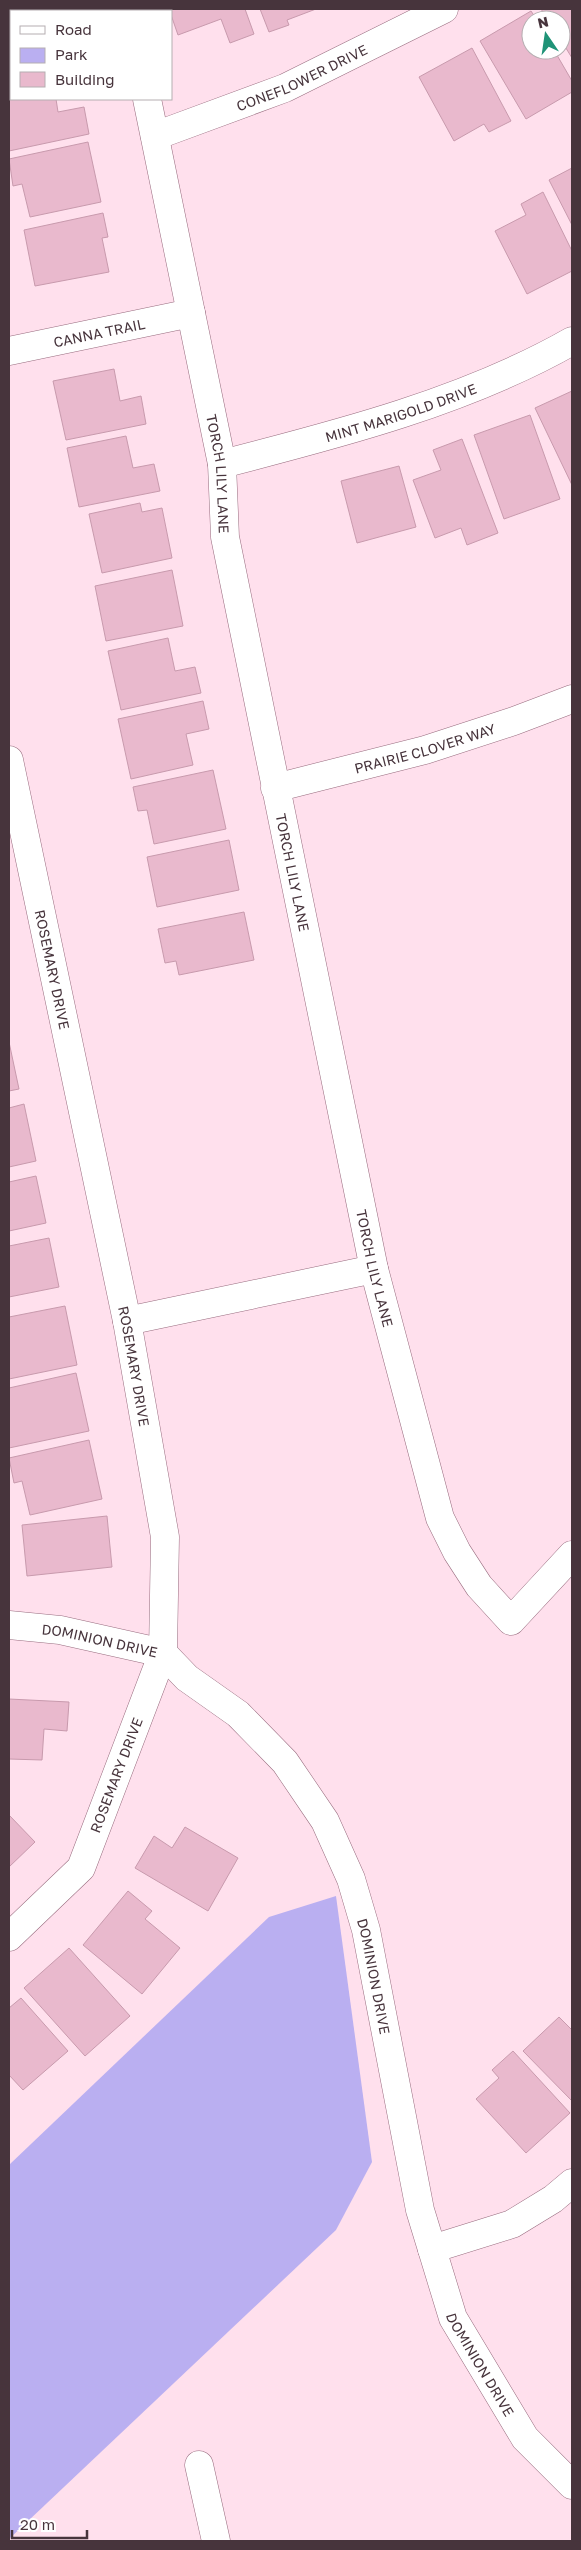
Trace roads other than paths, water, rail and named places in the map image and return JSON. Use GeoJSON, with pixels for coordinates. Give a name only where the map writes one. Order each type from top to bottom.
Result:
{"type":"FeatureCollection","features":[{"type":"Feature","properties":{"kind":"street","name":"CONEFLOWER DRIVE"},"geometry":{"type":"LineString","coordinates":[[155,136],[285,88],[444,9]]}},
{"type":"Feature","properties":{"kind":"street","name":"TORCH LILY LANE"},"geometry":{"type":"LineString","coordinates":[[147,100],[222,464],[225,537],[374,1269],[440,1518],[457,1552],[479,1586],[511,1621],[572,1555]]}},
{"type":"Feature","properties":{"kind":"street","name":"CANNA TRAIL"},"geometry":{"type":"LineString","coordinates":[[9,351],[191,313]]}},
{"type":"Feature","properties":{"kind":"street","name":"MINT MARIGOLD DRIVE"},"geometry":{"type":"LineString","coordinates":[[222,464],[336,435],[453,395],[550,354],[572,342]]}},
{"type":"Feature","properties":{"kind":"street","name":"PRAIRIE CLOVER WAY"},"geometry":{"type":"LineString","coordinates":[[275,788],[425,750],[514,721],[572,699]]}},
{"type":"Feature","properties":{"kind":"street","name":"ROSEMARY DRIVE"},"geometry":{"type":"LineString","coordinates":[[9,760],[18,853],[128,1321],[166,1537],[163,1653],[81,1868],[9,1937]]}},
{"type":"Feature","properties":{"kind":"street"},"geometry":{"type":"LineString","coordinates":[[128,1321],[374,1269]]}},
{"type":"Feature","properties":{"kind":"street","name":"DOMINION DRIVE"},"geometry":{"type":"LineString","coordinates":[[9,1625],[60,1630],[163,1653],[188,1678],[238,1714],[285,1762],[325,1821],[348,1871],[366,1930],[420,2210],[453,2318],[525,2438],[572,2485]]}},
{"type":"Feature","properties":{"kind":"street"},"geometry":{"type":"LineString","coordinates":[[432,2249],[512,2224],[553,2199],[572,2183]]}},
{"type":"Feature","properties":{"kind":"street"},"geometry":{"type":"LineString","coordinates":[[199,2465],[216,2541]]}}]}
